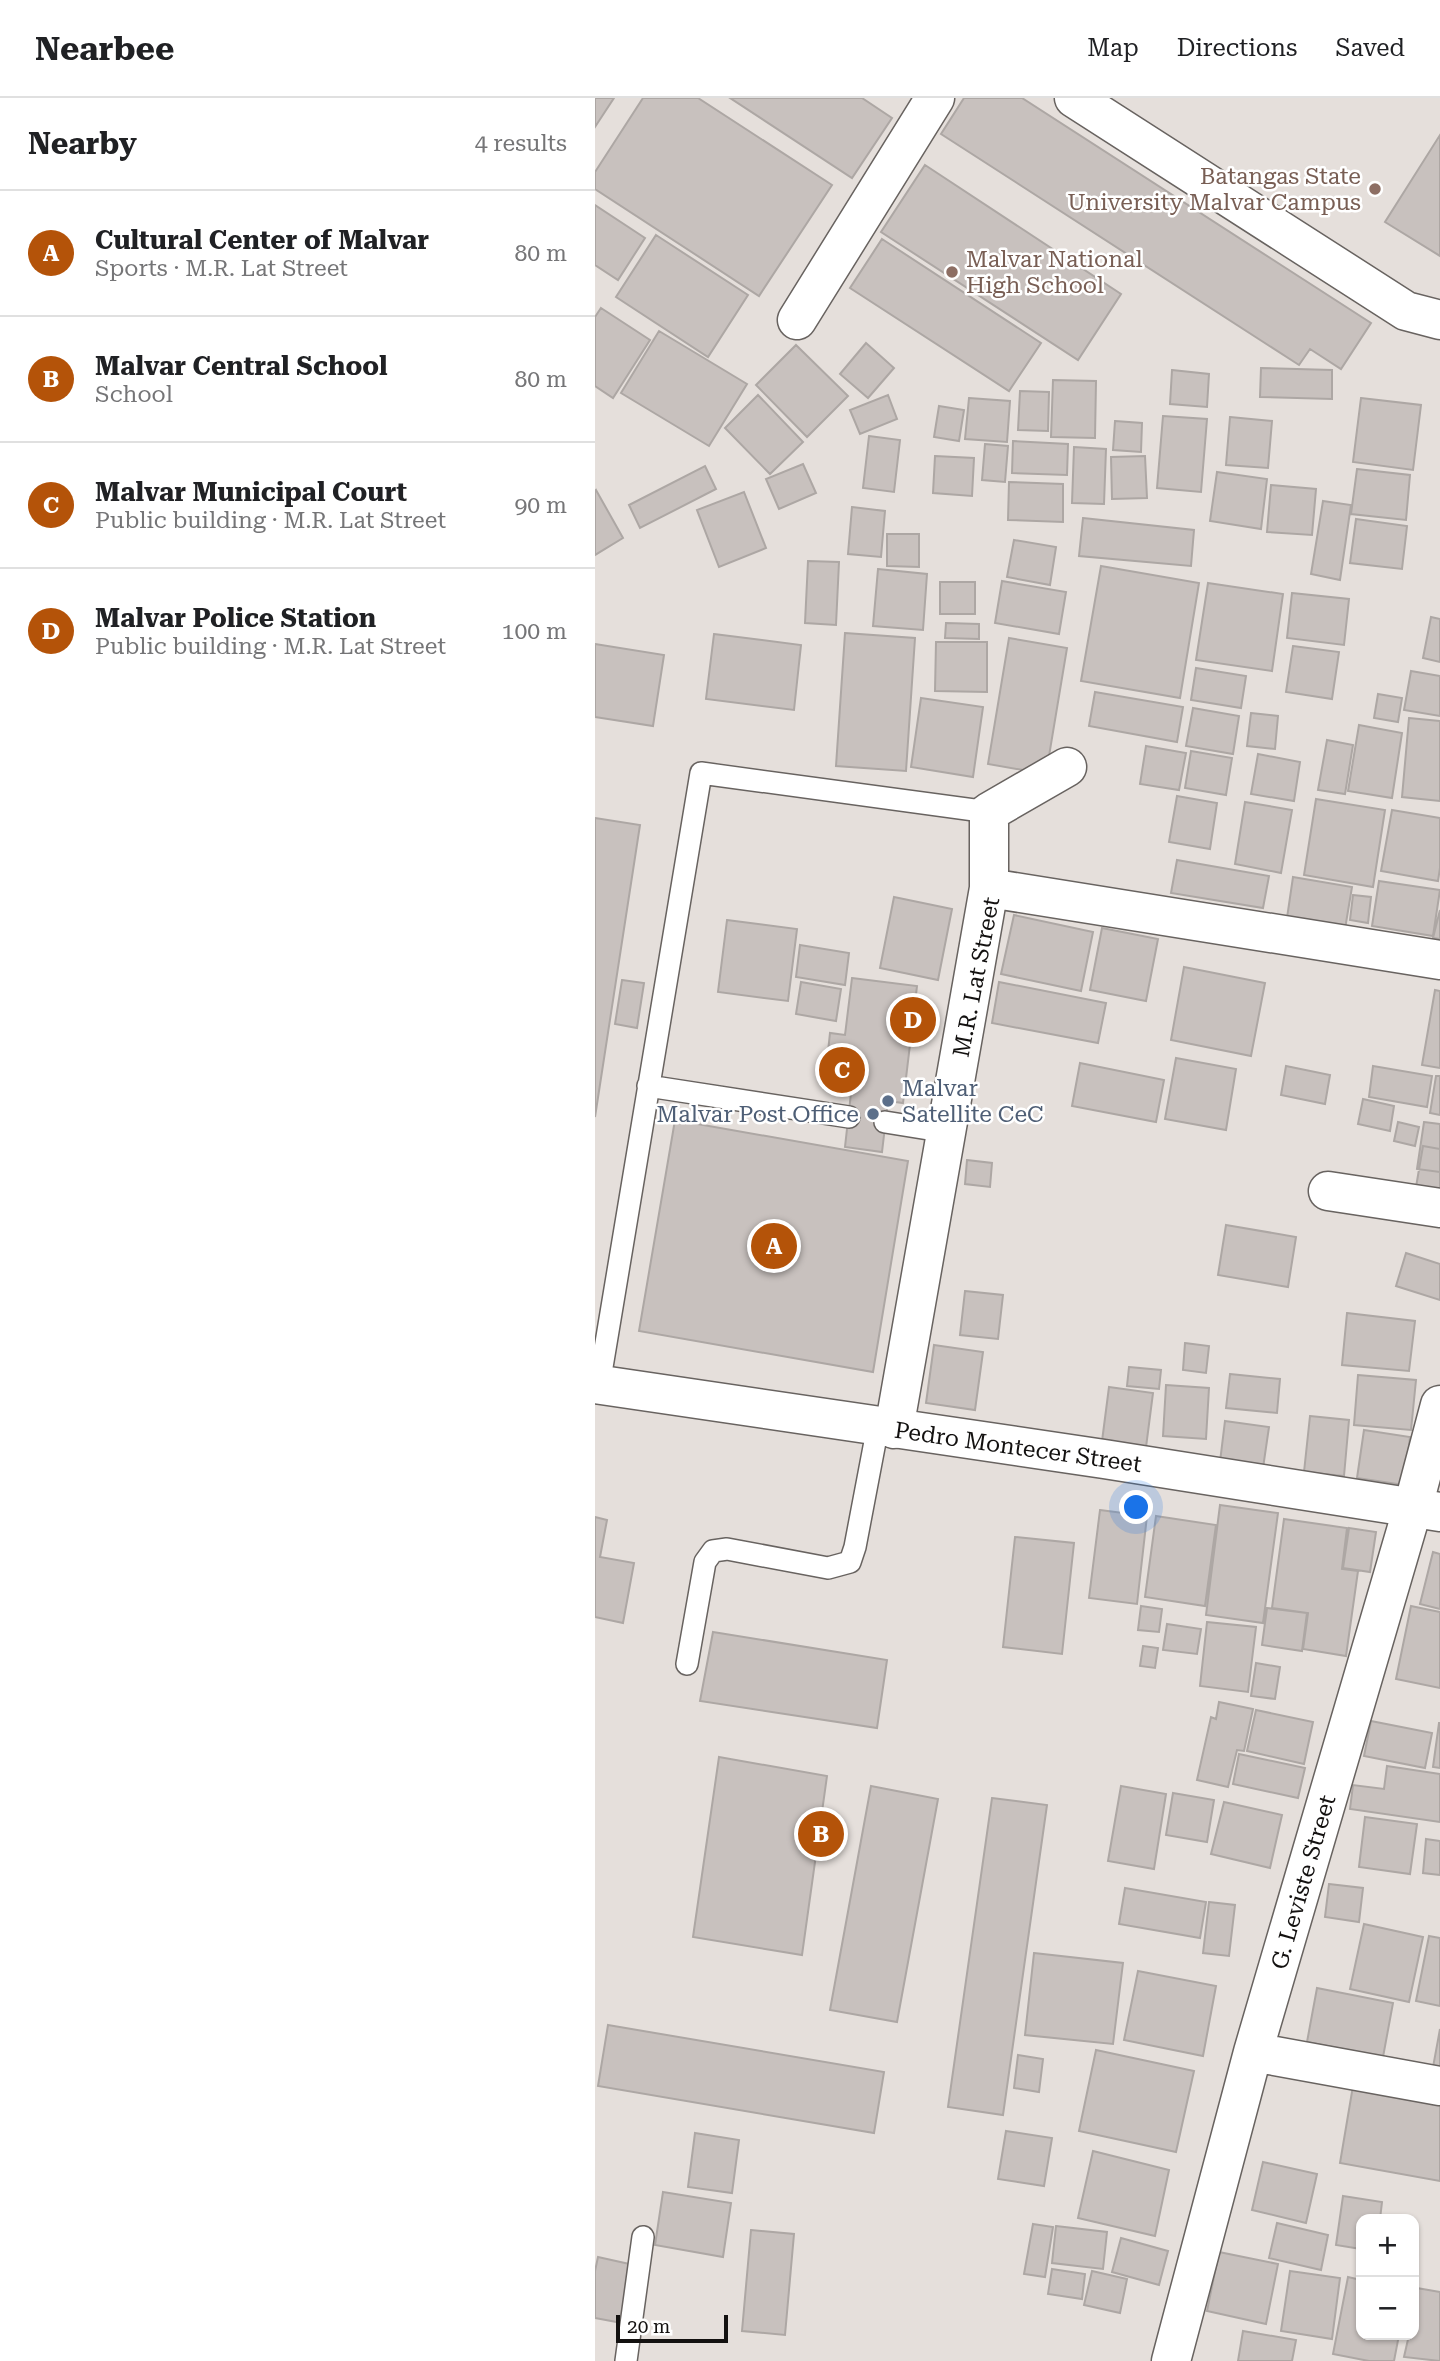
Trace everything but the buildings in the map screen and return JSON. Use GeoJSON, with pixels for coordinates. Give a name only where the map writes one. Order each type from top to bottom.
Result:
{"type":"FeatureCollection","features":[{"type":"Feature","properties":{"kind":"street"},"geometry":{"type":"LineString","coordinates":[[797,320],[935,98]]}},
{"type":"Feature","properties":{"kind":"street"},"geometry":{"type":"LineString","coordinates":[[1074,98],[1406,311],[1440,320]]}},
{"type":"Feature","properties":{"kind":"street"},"geometry":{"type":"LineString","coordinates":[[989,888],[989,812],[1067,767]]}},
{"type":"Feature","properties":{"kind":"street","name":"M.R. Lat Street"},"geometry":{"type":"LineString","coordinates":[[886,1428],[947,1132],[989,888],[1440,960]]}},
{"type":"Feature","properties":{"kind":"street"},"geometry":{"type":"LineString","coordinates":[[1328,1191],[1440,1208]]}},
{"type":"Feature","properties":{"kind":"street","name":"Pedro Montecer Street"},"geometry":{"type":"LineString","coordinates":[[597,1384],[1426,1509]]}},
{"type":"Feature","properties":{"kind":"street","name":"G. Leviste Street"},"geometry":{"type":"LineString","coordinates":[[1171,2361],[1253,2052],[1426,1509],[1440,1405]]}},
{"type":"Feature","properties":{"kind":"street"},"geometry":{"type":"LineString","coordinates":[[1253,2052],[1440,2086]]}},
{"type":"Feature","properties":{"kind":"lane"},"geometry":{"type":"LineString","coordinates":[[597,1384],[701,773],[989,812]]}},
{"type":"Feature","properties":{"kind":"lane"},"geometry":{"type":"LineString","coordinates":[[648,1086],[849,1117]]}},
{"type":"Feature","properties":{"kind":"lane"},"geometry":{"type":"LineString","coordinates":[[885,1122],[947,1132]]}},
{"type":"Feature","properties":{"kind":"lane"},"geometry":{"type":"LineString","coordinates":[[687,1664],[705,1562],[713,1550],[727,1549],[828,1567],[850,1562],[886,1428]]}},
{"type":"Feature","properties":{"kind":"lane"},"geometry":{"type":"LineString","coordinates":[[626,2361],[643,2237]]}},
{"type":"Feature","properties":{"kind":"place","name":"Batangas State University Malvar Campus"},"geometry":{"type":"Point","coordinates":[1375,189]}},
{"type":"Feature","properties":{"kind":"place","name":"Malvar National High School"},"geometry":{"type":"Point","coordinates":[952,272]}},
{"type":"Feature","properties":{"kind":"place","name":"Malvar Police Station"},"geometry":{"type":"Point","coordinates":[913,1020]}},
{"type":"Feature","properties":{"kind":"place","name":"Malvar Municipal Court"},"geometry":{"type":"Point","coordinates":[842,1070]}},
{"type":"Feature","properties":{"kind":"place","name":"Malvar Satellite CeC"},"geometry":{"type":"Point","coordinates":[888,1101]}},
{"type":"Feature","properties":{"kind":"place","name":"Malvar Post Office"},"geometry":{"type":"Point","coordinates":[873,1114]}},
{"type":"Feature","properties":{"kind":"place","name":"Cultural Center of Malvar"},"geometry":{"type":"Point","coordinates":[774,1246]}},
{"type":"Feature","properties":{"kind":"place","name":"Malvar Central School"},"geometry":{"type":"Point","coordinates":[821,1834]}}]}
